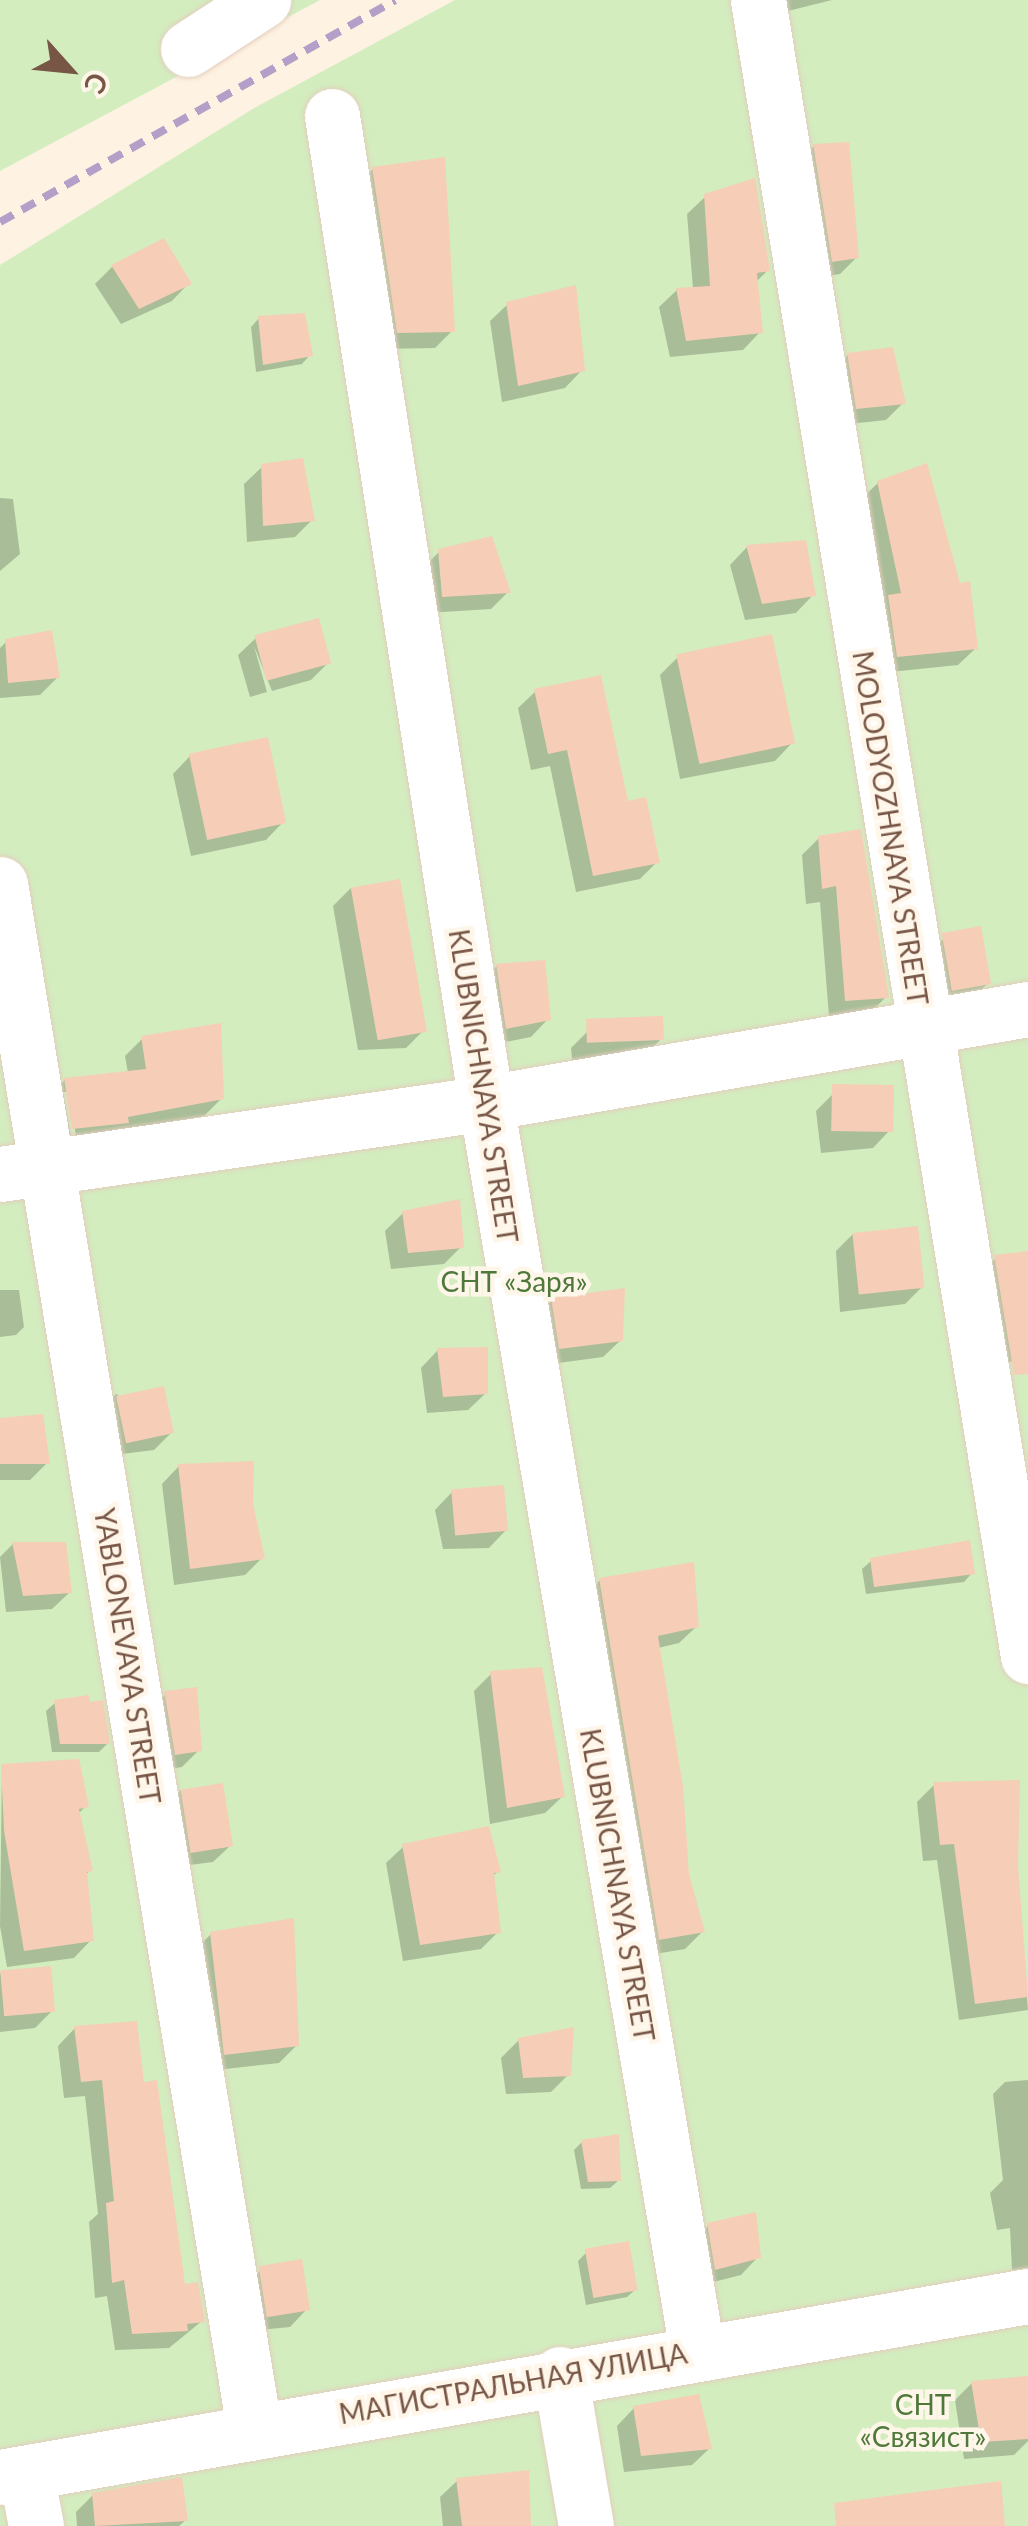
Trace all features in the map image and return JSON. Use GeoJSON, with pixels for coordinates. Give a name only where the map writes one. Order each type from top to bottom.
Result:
{"type":"FeatureCollection","features":[{"type":"Feature","properties":{"kind":"street"},"geometry":{"type":"LineString","coordinates":[[188,49],[263,0]]}},
{"type":"Feature","properties":{"kind":"street","name":"MOLODYOZHNAYA STREET"},"geometry":{"type":"LineString","coordinates":[[758,0],[1028,1656]]}},
{"type":"Feature","properties":{"kind":"street","name":"KLUBNICHNAYA STREET"},"geometry":{"type":"LineString","coordinates":[[332,116],[486,1104],[698,2351]]}},
{"type":"Feature","properties":{"kind":"street","name":"YABLONEVAYA STREET"},"geometry":{"type":"LineString","coordinates":[[0,884],[24,1170],[254,2428]]}},
{"type":"Feature","properties":{"kind":"street"},"geometry":{"type":"LineString","coordinates":[[24,1170],[486,1104],[1028,1009]]}},
{"type":"Feature","properties":{"kind":"street","name":"МАГИСТРАЛЬНАЯ УЛИЦА"},"geometry":{"type":"LineString","coordinates":[[13,2475],[560,2374],[1028,2296]]}},
{"type":"Feature","properties":{"kind":"street"},"geometry":{"type":"LineString","coordinates":[[560,2374],[586,2526]]}},
{"type":"Feature","properties":{"kind":"street"},"geometry":{"type":"LineString","coordinates":[[13,2475],[36,2526]]}},
{"type":"Feature","properties":{"kind":"green space"},"geometry":{"type":"Polygon","coordinates":[[[0,0],[320,0],[0,171],[0,0]]]}},
{"type":"Feature","properties":{"kind":"green space","name":"СНТ «Заря»"},"geometry":{"type":"Polygon","coordinates":[[[455,0],[1028,0],[1028,2526],[0,2526],[0,265],[256,107],[455,0]]]}},
{"type":"Feature","properties":{"kind":"building"},"geometry":{"type":"Polygon","coordinates":[[[849,142],[859,258],[832,262],[813,144],[849,142]]]}},
{"type":"Feature","properties":{"kind":"building"},"geometry":{"type":"Polygon","coordinates":[[[445,157],[455,332],[397,333],[372,167],[445,157]]]}},
{"type":"Feature","properties":{"kind":"building"},"geometry":{"type":"Polygon","coordinates":[[[755,178],[770,271],[757,273],[763,333],[686,341],[676,288],[710,286],[704,194],[755,178]]]}},
{"type":"Feature","properties":{"kind":"building"},"geometry":{"type":"Polygon","coordinates":[[[164,238],[192,284],[139,309],[111,265],[164,238]]]}},
{"type":"Feature","properties":{"kind":"building"},"geometry":{"type":"Polygon","coordinates":[[[576,285],[585,371],[518,386],[506,302],[576,285]]]}},
{"type":"Feature","properties":{"kind":"building"},"geometry":{"type":"Polygon","coordinates":[[[305,313],[313,356],[263,365],[258,316],[305,313]]]}},
{"type":"Feature","properties":{"kind":"building"},"geometry":{"type":"Polygon","coordinates":[[[893,347],[906,404],[856,409],[847,353],[893,347]]]}},
{"type":"Feature","properties":{"kind":"building"},"geometry":{"type":"Polygon","coordinates":[[[303,458],[315,521],[263,526],[261,464],[303,458]]]}},
{"type":"Feature","properties":{"kind":"building"},"geometry":{"type":"Polygon","coordinates":[[[927,463],[960,583],[970,581],[978,649],[897,657],[888,595],[901,593],[877,481],[927,463]]]}},
{"type":"Feature","properties":{"kind":"building"},"geometry":{"type":"Polygon","coordinates":[[[492,536],[511,593],[442,597],[438,549],[492,536]]]}},
{"type":"Feature","properties":{"kind":"building"},"geometry":{"type":"Polygon","coordinates":[[[806,540],[816,596],[762,604],[746,545],[806,540]]]}},
{"type":"Feature","properties":{"kind":"building"},"geometry":{"type":"Polygon","coordinates":[[[319,618],[331,663],[266,681],[254,635],[319,618]]]}},
{"type":"Feature","properties":{"kind":"building"},"geometry":{"type":"Polygon","coordinates":[[[52,630],[60,678],[8,683],[5,639],[52,630]]]}},
{"type":"Feature","properties":{"kind":"building"},"geometry":{"type":"Polygon","coordinates":[[[772,634],[795,744],[699,764],[676,654],[772,634]]]}},
{"type":"Feature","properties":{"kind":"building"},"geometry":{"type":"Polygon","coordinates":[[[601,675],[628,801],[646,797],[660,863],[593,876],[567,750],[548,754],[534,689],[601,675]]]}},
{"type":"Feature","properties":{"kind":"building"},"geometry":{"type":"Polygon","coordinates":[[[268,737],[286,823],[207,840],[189,754],[268,737]]]}},
{"type":"Feature","properties":{"kind":"building"},"geometry":{"type":"Polygon","coordinates":[[[861,829],[889,998],[845,1001],[836,886],[822,889],[818,836],[861,829]]]}},
{"type":"Feature","properties":{"kind":"building"},"geometry":{"type":"Polygon","coordinates":[[[400,879],[427,1032],[378,1040],[351,888],[400,879]]]}},
{"type":"Feature","properties":{"kind":"building"},"geometry":{"type":"Polygon","coordinates":[[[981,926],[991,984],[952,991],[942,933],[981,926]]]}},
{"type":"Feature","properties":{"kind":"building"},"geometry":{"type":"Polygon","coordinates":[[[545,960],[551,1020],[506,1029],[496,964],[545,960]]]}},
{"type":"Feature","properties":{"kind":"building"},"geometry":{"type":"Polygon","coordinates":[[[663,1016],[664,1040],[587,1043],[586,1019],[663,1016]]]}},
{"type":"Feature","properties":{"kind":"building"},"geometry":{"type":"Polygon","coordinates":[[[221,1023],[224,1099],[128,1117],[129,1123],[72,1129],[64,1078],[146,1069],[141,1036],[221,1023]]]}},
{"type":"Feature","properties":{"kind":"building"},"geometry":{"type":"Polygon","coordinates":[[[832,1084],[894,1085],[893,1132],[831,1131],[832,1084]]]}},
{"type":"Feature","properties":{"kind":"building"},"geometry":{"type":"Polygon","coordinates":[[[460,1199],[464,1248],[408,1253],[402,1211],[460,1199]]]}},
{"type":"Feature","properties":{"kind":"building"},"geometry":{"type":"Polygon","coordinates":[[[918,1226],[924,1288],[859,1295],[852,1233],[918,1226]]]}},
{"type":"Feature","properties":{"kind":"building"},"geometry":{"type":"Polygon","coordinates":[[[1028,1251],[1028,1374],[1014,1375],[994,1255],[1028,1251]]]}},
{"type":"Feature","properties":{"kind":"building"},"geometry":{"type":"Polygon","coordinates":[[[625,1288],[623,1341],[559,1349],[551,1298],[625,1288]]]}},
{"type":"Feature","properties":{"kind":"building"},"geometry":{"type":"Polygon","coordinates":[[[488,1347],[488,1394],[443,1397],[437,1348],[488,1347]]]}},
{"type":"Feature","properties":{"kind":"building"},"geometry":{"type":"Polygon","coordinates":[[[164,1386],[174,1433],[126,1443],[116,1396],[164,1386]]]}},
{"type":"Feature","properties":{"kind":"building"},"geometry":{"type":"Polygon","coordinates":[[[43,1414],[50,1464],[0,1464],[0,1418],[43,1414]]]}},
{"type":"Feature","properties":{"kind":"building"},"geometry":{"type":"Polygon","coordinates":[[[254,1461],[253,1503],[265,1559],[190,1569],[178,1464],[254,1461]]]}},
{"type":"Feature","properties":{"kind":"building"},"geometry":{"type":"Polygon","coordinates":[[[504,1485],[508,1531],[455,1535],[451,1490],[504,1485]]]}},
{"type":"Feature","properties":{"kind":"building"},"geometry":{"type":"Polygon","coordinates":[[[970,1540],[975,1574],[874,1587],[870,1558],[970,1540]]]}},
{"type":"Feature","properties":{"kind":"building"},"geometry":{"type":"Polygon","coordinates":[[[12,1542],[66,1542],[72,1593],[23,1596],[12,1542]]]}},
{"type":"Feature","properties":{"kind":"building"},"geometry":{"type":"Polygon","coordinates":[[[694,1562],[699,1627],[658,1636],[683,1786],[689,1874],[705,1932],[659,1940],[599,1578],[694,1562]]]}},
{"type":"Feature","properties":{"kind":"building"},"geometry":{"type":"Polygon","coordinates":[[[542,1667],[565,1797],[507,1808],[490,1671],[542,1667]]]}},
{"type":"Feature","properties":{"kind":"building"},"geometry":{"type":"Polygon","coordinates":[[[197,1687],[202,1751],[175,1755],[164,1691],[197,1687]]]}},
{"type":"Feature","properties":{"kind":"building"},"geometry":{"type":"Polygon","coordinates":[[[89,1695],[90,1702],[103,1700],[110,1744],[60,1744],[54,1700],[89,1695]]]}},
{"type":"Feature","properties":{"kind":"building"},"geometry":{"type":"Polygon","coordinates":[[[79,1759],[89,1807],[79,1809],[93,1871],[87,1872],[94,1941],[24,1951],[4,1831],[1,1764],[79,1759]]]}},
{"type":"Feature","properties":{"kind":"building"},"geometry":{"type":"Polygon","coordinates":[[[1020,1780],[1018,1866],[1028,1997],[975,2004],[954,1844],[940,1845],[933,1782],[1020,1780]]]}},
{"type":"Feature","properties":{"kind":"building"},"geometry":{"type":"Polygon","coordinates":[[[223,1783],[233,1846],[191,1853],[181,1790],[223,1783]]]}},
{"type":"Feature","properties":{"kind":"building"},"geometry":{"type":"Polygon","coordinates":[[[489,1826],[501,1872],[494,1873],[501,1933],[420,1945],[402,1844],[489,1826]]]}},
{"type":"Feature","properties":{"kind":"building"},"geometry":{"type":"Polygon","coordinates":[[[294,1918],[299,2046],[224,2055],[210,1932],[294,1918]]]}},
{"type":"Feature","properties":{"kind":"building"},"geometry":{"type":"Polygon","coordinates":[[[51,1966],[55,2012],[4,2016],[0,1970],[51,1966]]]}},
{"type":"Feature","properties":{"kind":"building"},"geometry":{"type":"Polygon","coordinates":[[[137,2021],[144,2082],[157,2080],[185,2284],[198,2282],[205,2322],[187,2324],[188,2331],[132,2334],[124,2280],[112,2283],[106,2203],[114,2201],[102,2080],[81,2082],[74,2026],[137,2021]]]}},
{"type":"Feature","properties":{"kind":"building"},"geometry":{"type":"Polygon","coordinates":[[[574,2027],[571,2076],[523,2078],[518,2038],[574,2027]]]}},
{"type":"Feature","properties":{"kind":"building"},"geometry":{"type":"Polygon","coordinates":[[[619,2134],[621,2181],[588,2182],[581,2140],[619,2134]]]}},
{"type":"Feature","properties":{"kind":"building"},"geometry":{"type":"Polygon","coordinates":[[[756,2212],[761,2258],[715,2270],[707,2223],[756,2212]]]}},
{"type":"Feature","properties":{"kind":"building"},"geometry":{"type":"Polygon","coordinates":[[[629,2241],[638,2290],[593,2298],[585,2249],[629,2241]]]}},
{"type":"Feature","properties":{"kind":"building"},"geometry":{"type":"Polygon","coordinates":[[[302,2259],[310,2310],[267,2317],[259,2266],[302,2259]]]}},
{"type":"Feature","properties":{"kind":"building"},"geometry":{"type":"Polygon","coordinates":[[[1028,2376],[1028,2439],[981,2442],[971,2381],[1028,2376]]]}},
{"type":"Feature","properties":{"kind":"building"},"geometry":{"type":"Polygon","coordinates":[[[699,2394],[712,2449],[641,2456],[633,2406],[699,2394]]]}},
{"type":"Feature","properties":{"kind":"building"},"geometry":{"type":"Polygon","coordinates":[[[529,2470],[531,2526],[462,2526],[456,2478],[529,2470]]]}},
{"type":"Feature","properties":{"kind":"building"},"geometry":{"type":"Polygon","coordinates":[[[182,2477],[188,2521],[95,2526],[92,2493],[182,2477]]]}},
{"type":"Feature","properties":{"kind":"building"},"geometry":{"type":"Polygon","coordinates":[[[1001,2481],[1005,2526],[836,2526],[834,2503],[1001,2481]]]}},
{"type":"Feature","properties":{"kind":"railway"},"geometry":{"type":"LineString","coordinates":[[0,222],[395,0]]}},
{"type":"Feature","properties":{"kind":"park label","name":"СНТ «Связист»"},"geometry":{"type":"Point","coordinates":[923,2420]}}]}
